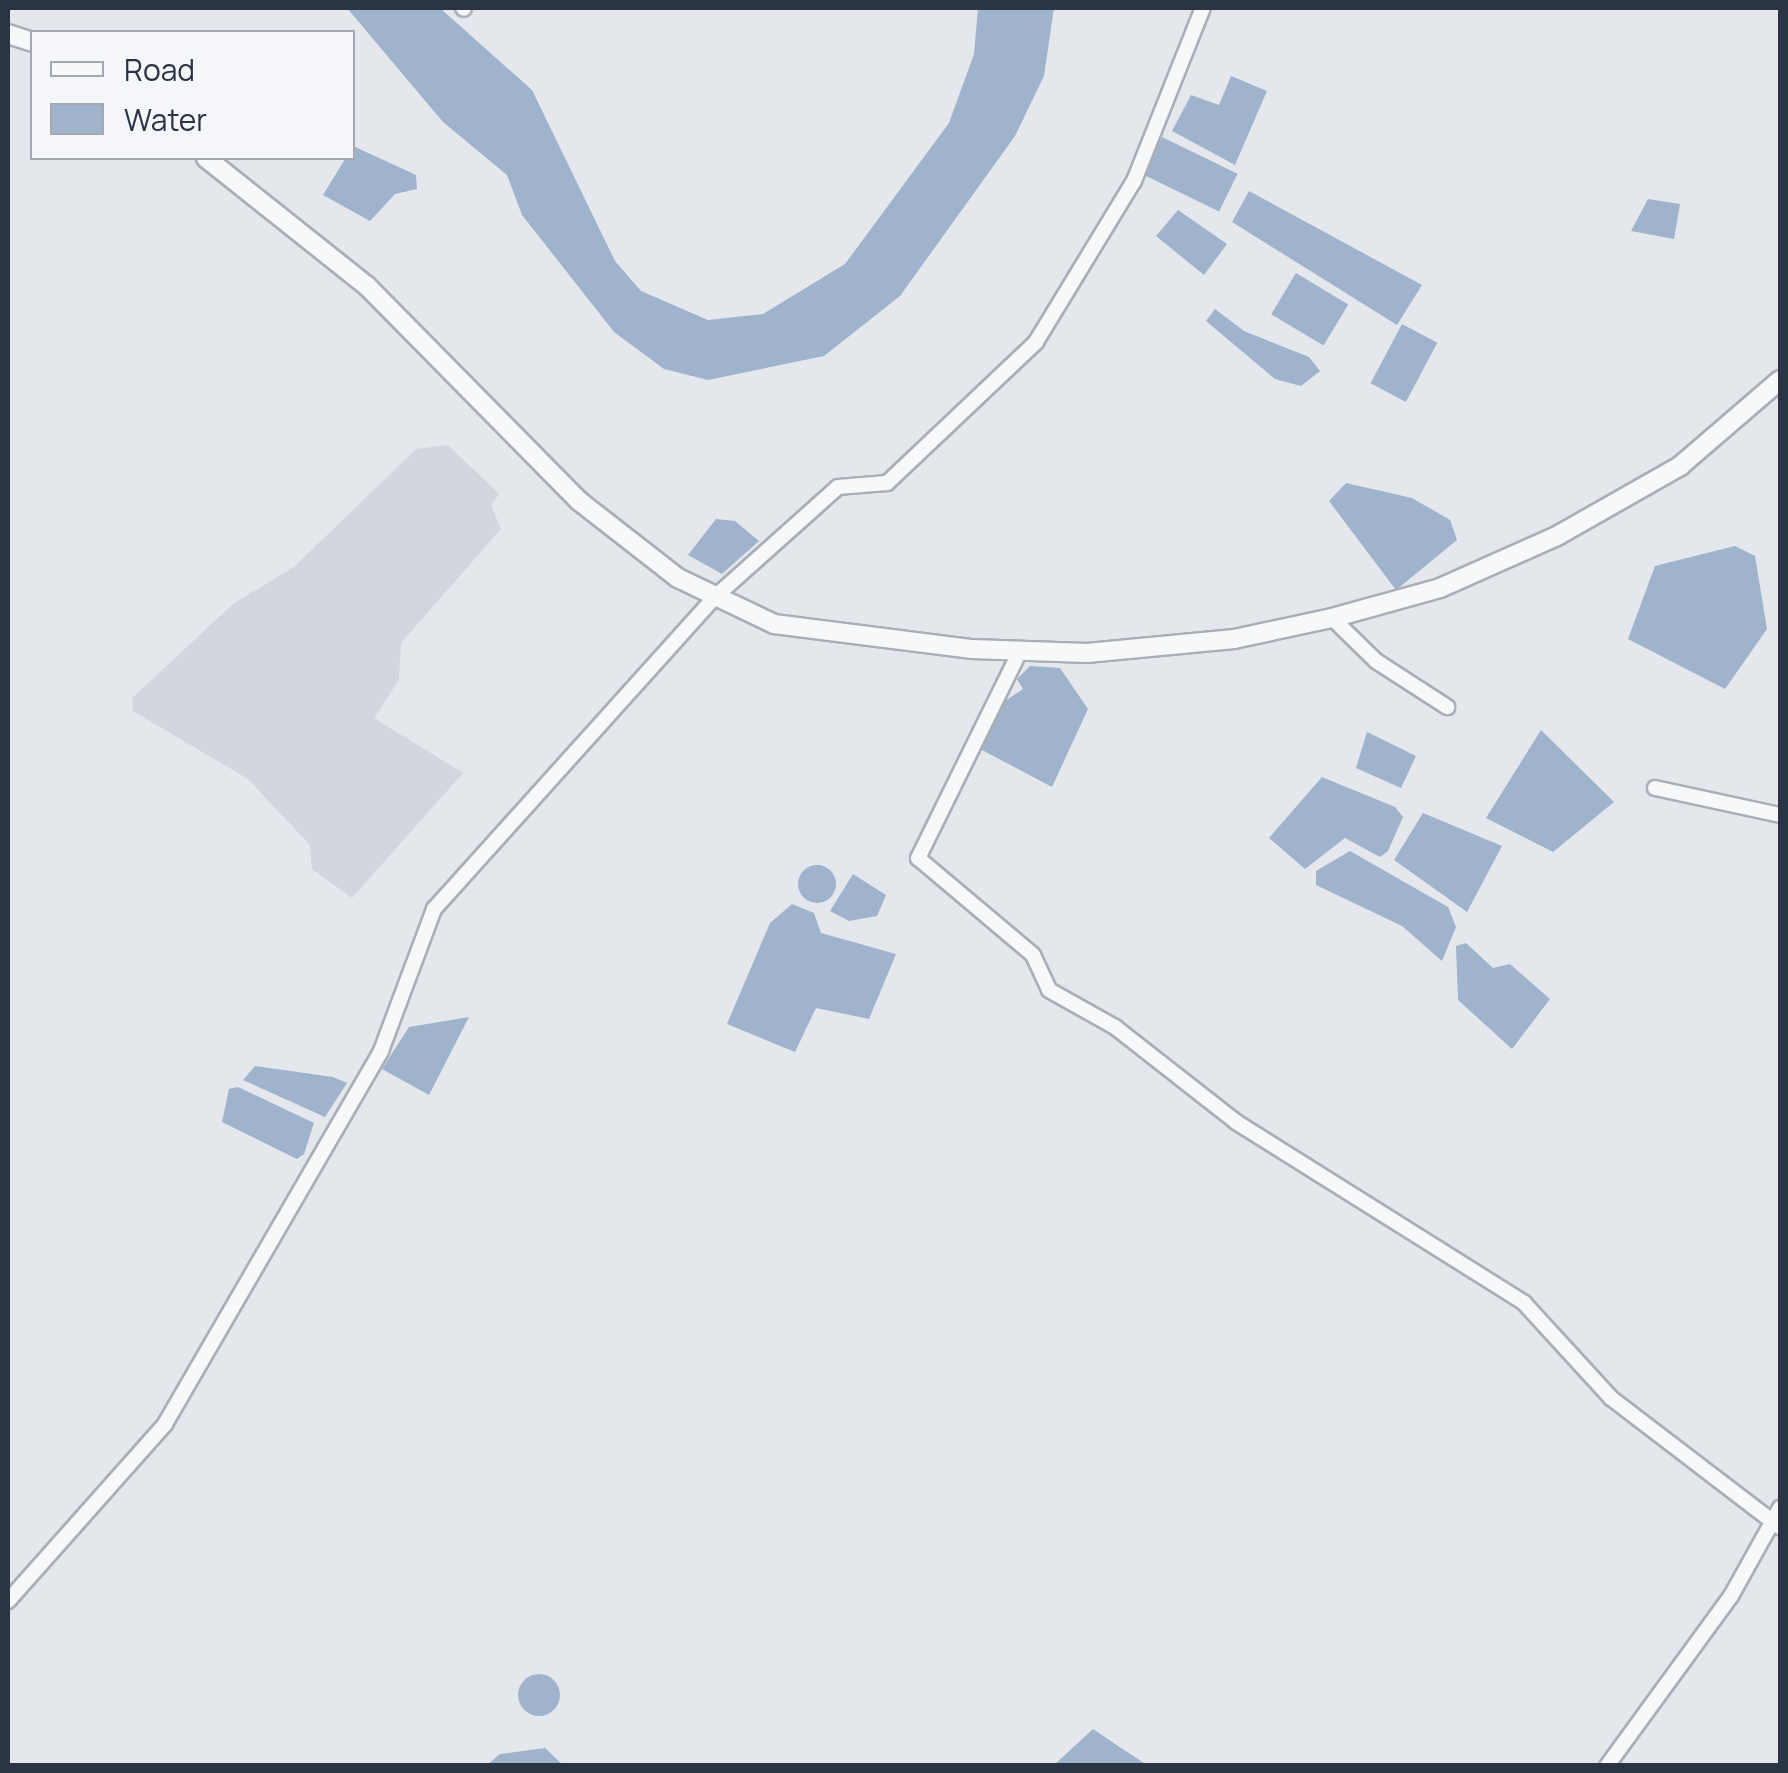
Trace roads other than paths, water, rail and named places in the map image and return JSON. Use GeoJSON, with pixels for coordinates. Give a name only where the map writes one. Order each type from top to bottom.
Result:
{"type":"FeatureCollection","features":[{"type":"Feature","properties":{"kind":"street"},"geometry":{"type":"LineString","coordinates":[[8,1601],[166,1424],[326,1132],[381,1051],[434,909],[716,597],[838,487],[887,483],[1036,342],[1134,181],[1203,8]]}},
{"type":"Feature","properties":{"kind":"street"},"geometry":{"type":"LineString","coordinates":[[209,160],[367,286],[578,501],[716,597],[774,624],[1020,651],[1234,640],[1332,618],[1440,588],[1556,536],[1680,466],[1780,380]]}},
{"type":"Feature","properties":{"kind":"street"},"geometry":{"type":"LineString","coordinates":[[1332,618],[1376,661],[1448,707]]}},
{"type":"Feature","properties":{"kind":"street"},"geometry":{"type":"LineString","coordinates":[[1020,651],[918,858],[1034,955],[1049,990],[1115,1027],[1236,1122],[1524,1303],[1611,1398],[1778,1518],[1730,1596],[1607,1766]]}},
{"type":"Feature","properties":{"kind":"street"},"geometry":{"type":"LineString","coordinates":[[1656,788],[1780,815]]}},
{"type":"Feature","properties":{"kind":"water"},"geometry":{"type":"Polygon","coordinates":[[[347,8],[440,8],[532,90],[615,261],[641,291],[708,320],[763,314],[845,264],[949,123],[974,54],[978,8],[1054,8],[1044,76],[1015,136],[900,296],[824,356],[708,380],[664,369],[614,332],[522,215],[507,175],[443,122],[347,8]]]}},
{"type":"Feature","properties":{"kind":"water"},"geometry":{"type":"Polygon","coordinates":[[[1231,76],[1267,91],[1235,165],[1172,131],[1191,95],[1219,105],[1231,76]]]}},
{"type":"Feature","properties":{"kind":"water"},"geometry":{"type":"Polygon","coordinates":[[[1162,137],[1237,174],[1219,212],[1144,175],[1162,137]]]}},
{"type":"Feature","properties":{"kind":"water"},"geometry":{"type":"Polygon","coordinates":[[[355,147],[416,175],[417,189],[395,194],[370,221],[323,195],[344,160],[355,160],[355,147]]]}},
{"type":"Feature","properties":{"kind":"water"},"geometry":{"type":"Polygon","coordinates":[[[1249,191],[1422,285],[1397,325],[1232,222],[1249,191]]]}},
{"type":"Feature","properties":{"kind":"water"},"geometry":{"type":"Polygon","coordinates":[[[1648,199],[1680,204],[1674,239],[1631,231],[1648,199]]]}},
{"type":"Feature","properties":{"kind":"water"},"geometry":{"type":"Polygon","coordinates":[[[1178,210],[1227,244],[1204,275],[1156,236],[1178,210]]]}},
{"type":"Feature","properties":{"kind":"water"},"geometry":{"type":"Polygon","coordinates":[[[1296,273],[1348,304],[1324,346],[1271,314],[1296,273]]]}},
{"type":"Feature","properties":{"kind":"water"},"geometry":{"type":"Polygon","coordinates":[[[1215,309],[1244,331],[1309,357],[1320,371],[1301,386],[1275,379],[1206,321],[1215,309]]]}},
{"type":"Feature","properties":{"kind":"water"},"geometry":{"type":"Polygon","coordinates":[[[1402,324],[1437,343],[1406,402],[1371,383],[1402,324]]]}},
{"type":"Feature","properties":{"kind":"water"},"geometry":{"type":"Polygon","coordinates":[[[1346,483],[1412,498],[1450,520],[1457,540],[1396,590],[1329,501],[1346,483]]]}},
{"type":"Feature","properties":{"kind":"water"},"geometry":{"type":"Polygon","coordinates":[[[716,519],[735,521],[759,541],[722,574],[688,555],[716,519]]]}},
{"type":"Feature","properties":{"kind":"water"},"geometry":{"type":"Polygon","coordinates":[[[1735,546],[1755,556],[1767,629],[1725,689],[1628,639],[1655,566],[1735,546]]]}},
{"type":"Feature","properties":{"kind":"water"},"geometry":{"type":"Polygon","coordinates":[[[1030,666],[1060,668],[1088,709],[1052,787],[982,750],[999,705],[1023,689],[1017,679],[1030,666]]]}},
{"type":"Feature","properties":{"kind":"water"},"geometry":{"type":"Polygon","coordinates":[[[1541,730],[1614,802],[1553,852],[1486,818],[1541,730]]]}},
{"type":"Feature","properties":{"kind":"water"},"geometry":{"type":"Polygon","coordinates":[[[1367,732],[1416,756],[1401,788],[1356,768],[1367,732]]]}},
{"type":"Feature","properties":{"kind":"water"},"geometry":{"type":"Polygon","coordinates":[[[1322,777],[1395,807],[1403,817],[1388,851],[1380,857],[1345,838],[1305,869],[1269,838],[1322,777]]]}},
{"type":"Feature","properties":{"kind":"water"},"geometry":{"type":"Polygon","coordinates":[[[1423,813],[1502,846],[1467,912],[1394,860],[1423,813]]]}},
{"type":"Feature","properties":{"kind":"water"},"geometry":{"type":"Polygon","coordinates":[[[1350,851],[1448,907],[1456,927],[1442,961],[1402,926],[1316,885],[1316,871],[1350,851]]]}},
{"type":"Feature","properties":{"kind":"water"},"geometry":{"type":"Polygon","coordinates":[[[817,865],[831,870],[836,884],[831,898],[817,903],[803,898],[798,884],[803,870],[817,865]]]}},
{"type":"Feature","properties":{"kind":"water"},"geometry":{"type":"Polygon","coordinates":[[[853,874],[886,895],[877,916],[849,921],[830,911],[853,874]]]}},
{"type":"Feature","properties":{"kind":"water"},"geometry":{"type":"Polygon","coordinates":[[[792,904],[814,913],[821,933],[896,954],[869,1019],[816,1008],[795,1052],[727,1024],[770,923],[792,904]]]}},
{"type":"Feature","properties":{"kind":"water"},"geometry":{"type":"Polygon","coordinates":[[[1466,943],[1493,968],[1510,964],[1550,999],[1512,1049],[1458,1000],[1456,946],[1466,943]]]}},
{"type":"Feature","properties":{"kind":"water"},"geometry":{"type":"Polygon","coordinates":[[[469,1017],[429,1095],[382,1069],[409,1027],[469,1017]]]}},
{"type":"Feature","properties":{"kind":"water"},"geometry":{"type":"Polygon","coordinates":[[[255,1066],[333,1077],[347,1083],[325,1117],[243,1080],[255,1066]]]}},
{"type":"Feature","properties":{"kind":"water"},"geometry":{"type":"Polygon","coordinates":[[[238,1087],[314,1123],[304,1154],[297,1159],[222,1122],[229,1089],[238,1087]]]}},
{"type":"Feature","properties":{"kind":"water"},"geometry":{"type":"Polygon","coordinates":[[[539,1674],[554,1680],[560,1695],[554,1710],[539,1716],[524,1710],[518,1695],[524,1680],[539,1674]]]}},
{"type":"Feature","properties":{"kind":"water"},"geometry":{"type":"Polygon","coordinates":[[[1093,1729],[1115,1744],[1147,1765],[1054,1765],[1093,1729]]]}},
{"type":"Feature","properties":{"kind":"water"},"geometry":{"type":"Polygon","coordinates":[[[545,1748],[563,1765],[487,1765],[500,1754],[545,1748]]]}}]}
